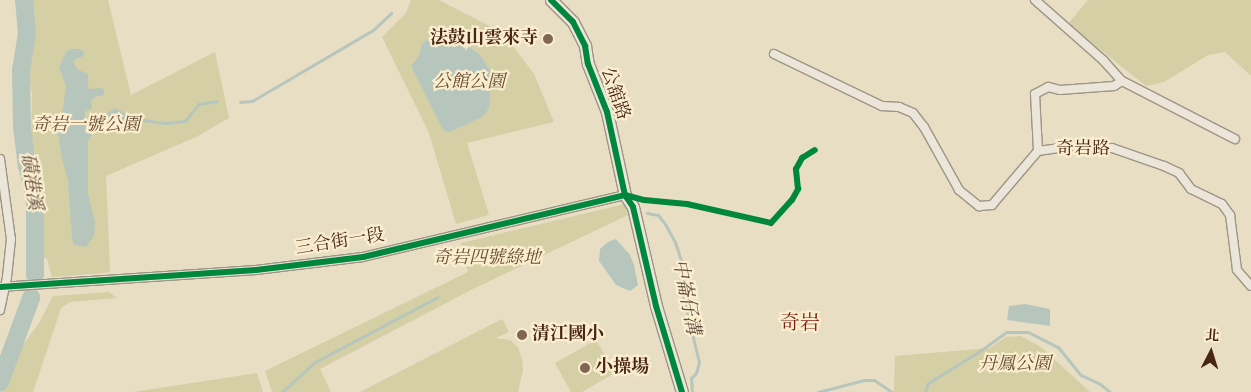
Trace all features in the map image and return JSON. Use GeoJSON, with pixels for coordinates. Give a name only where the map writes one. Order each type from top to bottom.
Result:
{"type":"FeatureCollection","features":[{"type":"Feature","properties":{"kind":"street","name":"公舘路"},"geometry":{"type":"LineString","coordinates":[[551,0],[573,22],[585,46],[588,64],[607,112],[626,194],[635,212],[656,306],[682,392]]}},
{"type":"Feature","properties":{"kind":"street"},"geometry":{"type":"LineString","coordinates":[[1035,0],[1103,60],[1122,81],[1235,139]]}},
{"type":"Feature","properties":{"kind":"street","name":"奇岩路"},"geometry":{"type":"LineString","coordinates":[[774,54],[882,106],[899,107],[913,113],[924,127],[959,190],[979,206],[992,205],[1038,151],[1075,146],[1112,148],[1179,173],[1191,189],[1222,204],[1230,215],[1237,270],[1251,286]]}},
{"type":"Feature","properties":{"kind":"street"},"geometry":{"type":"LineString","coordinates":[[1038,151],[1035,94],[1048,87],[1060,90],[1114,86],[1122,81]]}},
{"type":"Feature","properties":{"kind":"street"},"geometry":{"type":"LineString","coordinates":[[0,159],[11,239],[0,310]]}},
{"type":"Feature","properties":{"kind":"street","name":"三合街一段"},"geometry":{"type":"LineString","coordinates":[[3,287],[256,270],[363,257],[626,194]]}},
{"type":"Feature","properties":{"kind":"street"},"geometry":{"type":"LineString","coordinates":[[0,299],[3,287]]}},
{"type":"Feature","properties":{"kind":"green space","name":"奇岩一號公園"},"geometry":{"type":"Polygon","coordinates":[[[29,0],[108,0],[131,95],[215,52],[229,118],[196,137],[106,176],[110,271],[105,273],[52,277],[47,259],[42,256],[40,196],[31,145],[32,94],[28,69],[33,34],[29,0]]]}},
{"type":"Feature","properties":{"kind":"green space","name":"公館公園"},"geometry":{"type":"Polygon","coordinates":[[[411,0],[439,0],[503,33],[534,74],[554,122],[467,143],[489,215],[456,224],[429,133],[382,37],[406,13],[411,0]]]}},
{"type":"Feature","properties":{"kind":"green space"},"geometry":{"type":"Polygon","coordinates":[[[1088,0],[1251,0],[1251,76],[1225,52],[1208,55],[1164,82],[1146,86],[1068,24],[1088,0]]]}},
{"type":"Feature","properties":{"kind":"green space","name":"奇岩四號綠地"},"geometry":{"type":"Polygon","coordinates":[[[625,204],[628,215],[473,289],[320,369],[331,392],[272,392],[265,371],[468,272],[461,243],[625,204]]]}},
{"type":"Feature","properties":{"kind":"green space"},"geometry":{"type":"Polygon","coordinates":[[[109,292],[117,298],[70,302],[61,308],[33,392],[0,392],[0,376],[39,323],[53,296],[109,292]]]}},
{"type":"Feature","properties":{"kind":"green space"},"geometry":{"type":"Polygon","coordinates":[[[502,319],[509,332],[496,338],[510,340],[518,347],[522,359],[523,370],[518,392],[360,392],[502,319]]]}},
{"type":"Feature","properties":{"kind":"green space","name":"丹鳳公園"},"geometry":{"type":"Polygon","coordinates":[[[1021,336],[1041,347],[1090,392],[894,392],[895,356],[990,348],[1006,337],[1021,336]]]}},
{"type":"Feature","properties":{"kind":"green space","name":"小操場"},"geometry":{"type":"Polygon","coordinates":[[[596,340],[615,373],[582,392],[571,392],[555,363],[596,340]]]}},
{"type":"Feature","properties":{"kind":"green space"},"geometry":{"type":"Polygon","coordinates":[[[257,373],[263,392],[133,392],[257,373]]]}},
{"type":"Feature","properties":{"kind":"shaded area"},"geometry":{"type":"Polygon","coordinates":[[[446,36],[461,41],[480,55],[491,72],[489,108],[484,116],[450,132],[443,130],[411,66],[419,56],[422,44],[429,38],[446,36]]]}},
{"type":"Feature","properties":{"kind":"shaded area"},"geometry":{"type":"Polygon","coordinates":[[[71,49],[80,49],[84,52],[83,56],[73,61],[77,69],[88,74],[88,86],[90,89],[103,88],[104,91],[104,95],[94,97],[91,100],[92,108],[85,112],[85,117],[95,126],[106,122],[108,113],[115,108],[136,119],[120,130],[114,131],[107,126],[103,127],[92,135],[88,141],[88,194],[95,222],[94,236],[86,247],[74,245],[72,238],[68,180],[57,127],[63,109],[66,86],[59,67],[66,52],[71,49]]]}},
{"type":"Feature","properties":{"kind":"shaded area"},"geometry":{"type":"Polygon","coordinates":[[[616,239],[630,255],[634,265],[638,285],[630,291],[616,285],[599,261],[600,249],[608,242],[616,239]]]}},
{"type":"Feature","properties":{"kind":"shaded area"},"geometry":{"type":"Polygon","coordinates":[[[1025,304],[1050,309],[1050,326],[1007,320],[1009,306],[1025,304]]]}},
{"type":"Feature","properties":{"kind":"waterway","name":"磺港溪"},"geometry":{"type":"LineString","coordinates":[[24,0],[27,33],[21,70],[22,127],[35,205],[35,275]]}},
{"type":"Feature","properties":{"kind":"waterway"},"geometry":{"type":"LineString","coordinates":[[240,102],[252,101],[373,30],[391,13]]}},
{"type":"Feature","properties":{"kind":"waterway"},"geometry":{"type":"LineString","coordinates":[[136,119],[166,123],[185,121],[199,104],[217,101]]}},
{"type":"Feature","properties":{"kind":"waterway","name":"中崙仔溝"},"geometry":{"type":"LineString","coordinates":[[647,213],[658,215],[665,224],[675,242],[682,264],[680,275],[683,296],[699,362],[696,373],[691,378],[692,392]]}},
{"type":"Feature","properties":{"kind":"waterway","name":"中崙仔溝"},"geometry":{"type":"LineString","coordinates":[[282,392],[315,362],[438,297]]}},
{"type":"Feature","properties":{"kind":"waterway","name":"磺港溪"},"geometry":{"type":"LineString","coordinates":[[0,382],[31,298]]}},
{"type":"Feature","properties":{"kind":"waterway","name":"中崙仔溝"},"geometry":{"type":"LineString","coordinates":[[925,392],[928,383],[980,351],[1006,332],[1028,332],[1058,347],[1081,375],[1100,384],[1110,392]]}},
{"type":"Feature","properties":{"kind":"waterway","name":"中崙仔溝"},"geometry":{"type":"LineString","coordinates":[[818,392],[864,380],[874,380],[892,392]]}},
{"type":"Feature","properties":{"kind":"cycle path"},"geometry":{"type":"LineString","coordinates":[[551,0],[573,22],[585,46],[588,64],[607,112],[625,195],[633,207],[656,306],[682,392]]}},
{"type":"Feature","properties":{"kind":"cycle path"},"geometry":{"type":"LineString","coordinates":[[0,287],[256,270],[363,257],[625,195],[644,200],[687,204],[771,223],[792,200],[798,189],[796,169],[802,158],[815,150]]}},
{"type":"Feature","properties":{"kind":"place","name":"法鼓山雲來寺"},"geometry":{"type":"Point","coordinates":[548,39]}},
{"type":"Feature","properties":{"kind":"place","name":"清江國小"},"geometry":{"type":"Point","coordinates":[522,335]}},
{"type":"Feature","properties":{"kind":"place","name":"小操場"},"geometry":{"type":"Point","coordinates":[585,368]}},
{"type":"Feature","properties":{"kind":"district","name":"奇岩"},"geometry":{"type":"Point","coordinates":[800,324]}}]}
